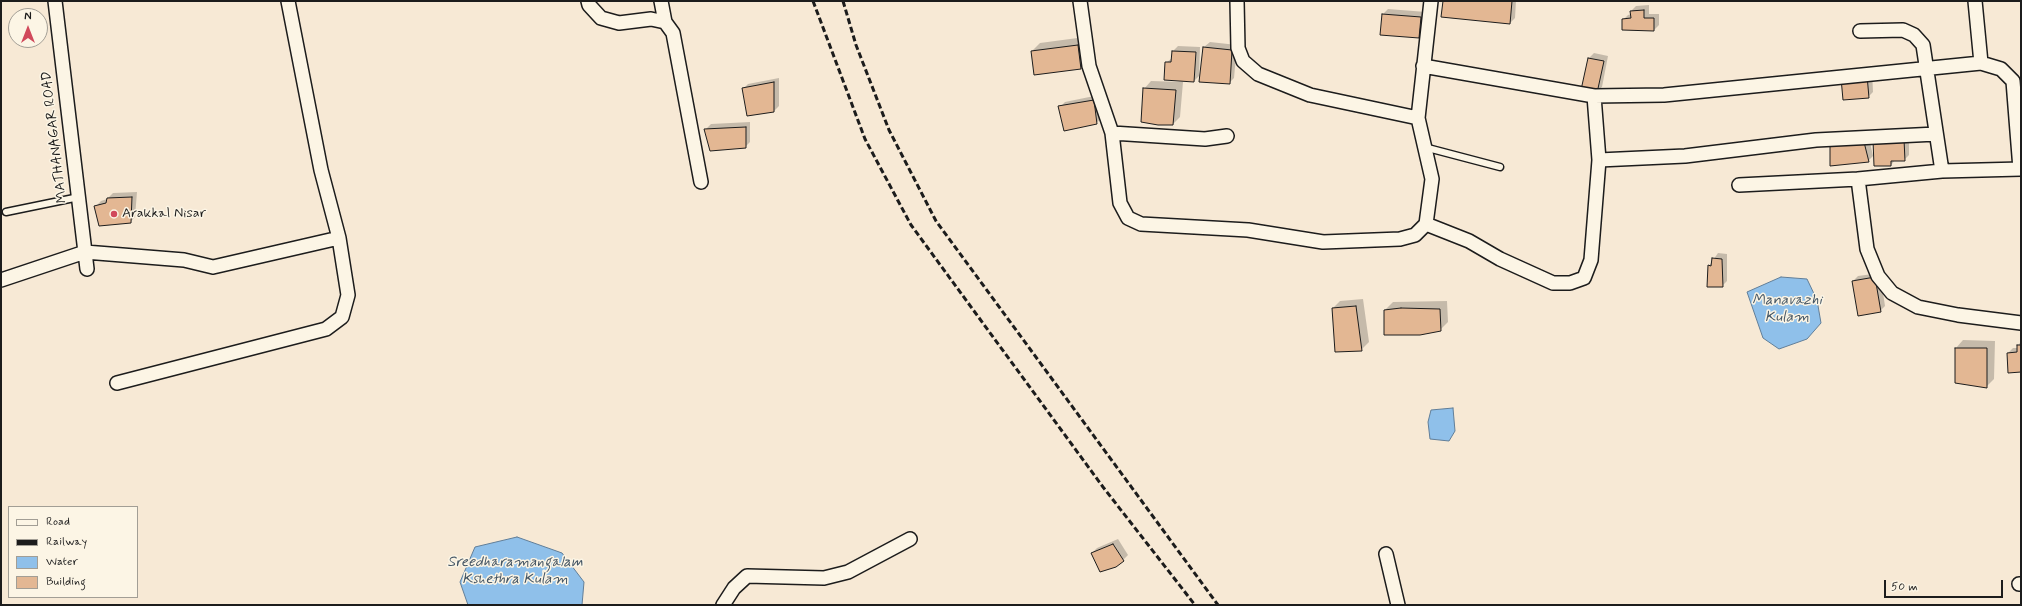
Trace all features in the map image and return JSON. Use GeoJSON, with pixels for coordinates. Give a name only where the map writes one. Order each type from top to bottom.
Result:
{"type":"FeatureCollection","features":[{"type":"Feature","properties":{"kind":"street","name":"MATHANAGAR ROAD"},"geometry":{"type":"LineString","coordinates":[[55,1],[87,268]]}},
{"type":"Feature","properties":{"kind":"street"},"geometry":{"type":"LineString","coordinates":[[117,383],[326,329],[342,317],[348,295],[338,238],[321,170],[288,1]]}},
{"type":"Feature","properties":{"kind":"street"},"geometry":{"type":"LineString","coordinates":[[588,1],[589,5],[601,18],[619,23],[651,19],[665,22]]}},
{"type":"Feature","properties":{"kind":"street"},"geometry":{"type":"LineString","coordinates":[[661,1],[665,22],[674,34],[701,182]]}},
{"type":"Feature","properties":{"kind":"street"},"geometry":{"type":"LineString","coordinates":[[1080,1],[1089,66],[1112,133],[1120,203],[1128,218],[1141,224],[1248,230],[1323,242],[1400,239],[1415,235],[1426,224],[1432,179],[1418,118],[1431,1]]}},
{"type":"Feature","properties":{"kind":"street"},"geometry":{"type":"LineString","coordinates":[[1237,1],[1238,48],[1243,61],[1258,74],[1310,95],[1418,118]]}},
{"type":"Feature","properties":{"kind":"street"},"geometry":{"type":"LineString","coordinates":[[1975,1],[1981,63]]}},
{"type":"Feature","properties":{"kind":"street"},"geometry":{"type":"LineString","coordinates":[[1860,31],[1903,30],[1914,35],[1923,45],[1942,171]]}},
{"type":"Feature","properties":{"kind":"street"},"geometry":{"type":"LineString","coordinates":[[1423,66],[1594,96],[1664,95],[1981,63],[2001,69],[2013,81],[2020,169],[1942,171],[1858,178],[1739,185]]}},
{"type":"Feature","properties":{"kind":"street"},"geometry":{"type":"LineString","coordinates":[[1426,224],[1469,241],[1500,259],[1553,283],[1570,283],[1584,278],[1590,260],[1599,160],[1594,96]]}},
{"type":"Feature","properties":{"kind":"street"},"geometry":{"type":"LineString","coordinates":[[1112,133],[1205,139],[1227,136]]}},
{"type":"Feature","properties":{"kind":"street"},"geometry":{"type":"LineString","coordinates":[[1599,160],[1685,156],[1816,140],[1936,134]]}},
{"type":"Feature","properties":{"kind":"street"},"geometry":{"type":"LineString","coordinates":[[1858,178],[1867,249],[1878,276],[1892,293],[1918,307],[1958,315],[2021,323]]}},
{"type":"Feature","properties":{"kind":"street"},"geometry":{"type":"LineString","coordinates":[[1,280],[85,252],[184,260],[213,268],[338,238]]}},
{"type":"Feature","properties":{"kind":"street"},"geometry":{"type":"LineString","coordinates":[[723,605],[734,588],[747,576],[824,578],[848,572],[910,539]]}},
{"type":"Feature","properties":{"kind":"street"},"geometry":{"type":"LineString","coordinates":[[1386,554],[1398,605]]}},
{"type":"Feature","properties":{"kind":"lane"},"geometry":{"type":"LineString","coordinates":[[1424,147],[1500,167]]}},
{"type":"Feature","properties":{"kind":"lane"},"geometry":{"type":"LineString","coordinates":[[6,212],[79,198]]}},
{"type":"Feature","properties":{"kind":"water","name":"Manavazhi Kulam"},"geometry":{"type":"Polygon","coordinates":[[[1781,277],[1807,279],[1817,300],[1821,323],[1807,339],[1779,349],[1763,338],[1747,292],[1781,277]]]}},
{"type":"Feature","properties":{"kind":"water"},"geometry":{"type":"Polygon","coordinates":[[[1453,408],[1455,431],[1449,441],[1430,439],[1428,422],[1431,410],[1453,408]]]}},
{"type":"Feature","properties":{"kind":"water","name":"Sreedharamangalam Kshethra Kulam"},"geometry":{"type":"Polygon","coordinates":[[[517,537],[562,553],[584,582],[582,605],[468,605],[460,582],[475,547],[517,537]]]}},
{"type":"Feature","properties":{"kind":"building"},"geometry":{"type":"Polygon","coordinates":[[[1443,1],[1512,1],[1510,24],[1441,17],[1443,1]]]}},
{"type":"Feature","properties":{"kind":"building"},"geometry":{"type":"Polygon","coordinates":[[[1644,10],[1644,18],[1654,18],[1654,31],[1622,30],[1622,19],[1631,18],[1630,11],[1644,10]]]}},
{"type":"Feature","properties":{"kind":"building"},"geometry":{"type":"Polygon","coordinates":[[[1382,14],[1421,17],[1419,38],[1380,35],[1382,14]]]}},
{"type":"Feature","properties":{"kind":"building"},"geometry":{"type":"Polygon","coordinates":[[[1078,45],[1081,69],[1034,75],[1031,51],[1078,45]]]}},
{"type":"Feature","properties":{"kind":"building"},"geometry":{"type":"Polygon","coordinates":[[[1203,47],[1232,50],[1230,84],[1199,82],[1203,47]]]}},
{"type":"Feature","properties":{"kind":"building"},"geometry":{"type":"Polygon","coordinates":[[[1172,51],[1196,52],[1194,82],[1164,80],[1165,62],[1171,62],[1172,51]]]}},
{"type":"Feature","properties":{"kind":"building"},"geometry":{"type":"Polygon","coordinates":[[[1588,58],[1604,61],[1597,93],[1581,90],[1588,58]]]}},
{"type":"Feature","properties":{"kind":"building"},"geometry":{"type":"Polygon","coordinates":[[[1867,75],[1869,98],[1843,100],[1841,78],[1867,75]]]}},
{"type":"Feature","properties":{"kind":"building"},"geometry":{"type":"Polygon","coordinates":[[[774,82],[774,112],[747,116],[742,88],[774,82]]]}},
{"type":"Feature","properties":{"kind":"building"},"geometry":{"type":"Polygon","coordinates":[[[1143,88],[1176,90],[1173,125],[1158,125],[1141,122],[1143,88]]]}},
{"type":"Feature","properties":{"kind":"building"},"geometry":{"type":"Polygon","coordinates":[[[1094,100],[1097,124],[1064,131],[1058,106],[1094,100]]]}},
{"type":"Feature","properties":{"kind":"building"},"geometry":{"type":"Polygon","coordinates":[[[746,127],[746,148],[710,151],[704,129],[746,127]]]}},
{"type":"Feature","properties":{"kind":"building"},"geometry":{"type":"Polygon","coordinates":[[[1863,138],[1869,162],[1830,166],[1830,144],[1863,138]]]}},
{"type":"Feature","properties":{"kind":"building"},"geometry":{"type":"Polygon","coordinates":[[[1904,139],[1905,161],[1891,161],[1891,166],[1874,166],[1873,140],[1904,139]]]}},
{"type":"Feature","properties":{"kind":"building","name":"Arakkal Nisar"},"geometry":{"type":"Polygon","coordinates":[[[132,197],[131,223],[99,226],[94,206],[106,203],[107,198],[132,197]]]}},
{"type":"Feature","properties":{"kind":"building"},"geometry":{"type":"Polygon","coordinates":[[[1712,258],[1722,259],[1723,287],[1707,287],[1708,265],[1711,266],[1712,258]]]}},
{"type":"Feature","properties":{"kind":"building"},"geometry":{"type":"Polygon","coordinates":[[[1875,277],[1881,312],[1858,316],[1852,281],[1875,277]]]}},
{"type":"Feature","properties":{"kind":"building"},"geometry":{"type":"Polygon","coordinates":[[[1356,306],[1362,351],[1335,352],[1332,308],[1356,306]]]}},
{"type":"Feature","properties":{"kind":"building"},"geometry":{"type":"Polygon","coordinates":[[[1401,308],[1440,309],[1441,331],[1420,335],[1384,335],[1384,310],[1401,308]]]}},
{"type":"Feature","properties":{"kind":"building"},"geometry":{"type":"Polygon","coordinates":[[[2017,345],[2021,345],[2021,372],[2008,373],[2007,353],[2017,352],[2017,345]]]}},
{"type":"Feature","properties":{"kind":"building"},"geometry":{"type":"Polygon","coordinates":[[[1955,348],[1987,348],[1987,388],[1955,383],[1955,348]]]}},
{"type":"Feature","properties":{"kind":"building"},"geometry":{"type":"Polygon","coordinates":[[[1113,544],[1124,561],[1116,567],[1100,572],[1091,553],[1113,544]]]}},
{"type":"Feature","properties":{"kind":"railway"},"geometry":{"type":"LineString","coordinates":[[813,1],[865,139],[911,225],[1103,487],[1195,605]]}},
{"type":"Feature","properties":{"kind":"railway"},"geometry":{"type":"LineString","coordinates":[[843,1],[856,45],[889,130],[936,221],[1218,605]]}},
{"type":"Feature","properties":{"kind":"place","name":"Arakkal Nisar"},"geometry":{"type":"Point","coordinates":[114,214]}}]}
